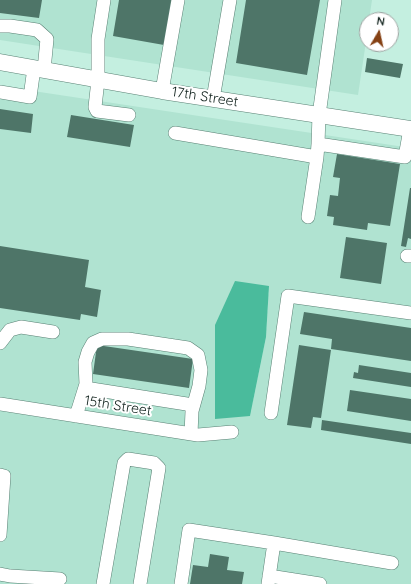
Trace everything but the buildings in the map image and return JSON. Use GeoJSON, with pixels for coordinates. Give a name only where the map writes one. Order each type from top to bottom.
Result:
{"type":"FeatureCollection","features":[{"type":"Feature","properties":{"kind":"main road","name":"17th Street"},"geometry":{"type":"LineString","coordinates":[[0,62],[162,91],[410,129]]}},
{"type":"Feature","properties":{"kind":"street"},"geometry":{"type":"LineString","coordinates":[[104,0],[98,39],[98,80],[95,107],[98,111],[129,116]]}},
{"type":"Feature","properties":{"kind":"street"},"geometry":{"type":"LineString","coordinates":[[162,91],[178,0]]}},
{"type":"Feature","properties":{"kind":"street"},"geometry":{"type":"LineString","coordinates":[[213,99],[230,0]]}},
{"type":"Feature","properties":{"kind":"street"},"geometry":{"type":"LineString","coordinates":[[308,217],[318,150],[319,115],[335,0]]}},
{"type":"Feature","properties":{"kind":"street"},"geometry":{"type":"LineString","coordinates":[[0,26],[37,30],[47,39],[30,97],[0,92]]}},
{"type":"Feature","properties":{"kind":"street"},"geometry":{"type":"LineString","coordinates":[[175,133],[318,150],[405,157],[410,129]]}},
{"type":"Feature","properties":{"kind":"street"},"geometry":{"type":"LineString","coordinates":[[271,413],[288,296],[411,313]]}},
{"type":"Feature","properties":{"kind":"street"},"geometry":{"type":"LineString","coordinates":[[0,343],[10,330],[21,327],[53,332]]}},
{"type":"Feature","properties":{"kind":"street"},"geometry":{"type":"LineString","coordinates":[[76,416],[86,384],[85,362],[93,343],[102,339],[128,339],[188,348],[198,355],[201,370],[199,386],[192,411],[191,434]]}},
{"type":"Feature","properties":{"kind":"street"},"geometry":{"type":"LineString","coordinates":[[85,388],[193,406]]}},
{"type":"Feature","properties":{"kind":"street","name":"15th Street"},"geometry":{"type":"LineString","coordinates":[[0,404],[198,435],[232,432]]}},
{"type":"Feature","properties":{"kind":"street"},"geometry":{"type":"LineString","coordinates":[[103,584],[124,463],[128,459],[154,463],[158,468],[140,584]]}},
{"type":"Feature","properties":{"kind":"street"},"geometry":{"type":"LineString","coordinates":[[0,475],[4,476],[0,535]]}},
{"type":"Feature","properties":{"kind":"street"},"geometry":{"type":"LineString","coordinates":[[182,584],[189,530],[392,563]]}},
{"type":"Feature","properties":{"kind":"street"},"geometry":{"type":"LineString","coordinates":[[274,543],[269,580],[320,584]]}},
{"type":"Feature","properties":{"kind":"street"},"geometry":{"type":"LineString","coordinates":[[0,574],[60,579]]}},
{"type":"Feature","properties":{"kind":"shaded area"},"geometry":{"type":"Polygon","coordinates":[[[0,0],[372,0],[370,12],[359,12],[359,52],[364,52],[358,95],[0,40],[0,0]]]}},
{"type":"Feature","properties":{"kind":"shaded area"},"geometry":{"type":"Polygon","coordinates":[[[0,86],[411,148],[411,584],[0,584],[0,411],[197,441],[238,438],[237,426],[199,428],[0,398],[0,86]],[[269,286],[250,416],[266,337],[269,286]]]}},
{"type":"Feature","properties":{"kind":"shaded area"},"geometry":{"type":"Polygon","coordinates":[[[235,281],[269,286],[266,337],[250,416],[215,419],[215,325],[235,281]]]}}]}
